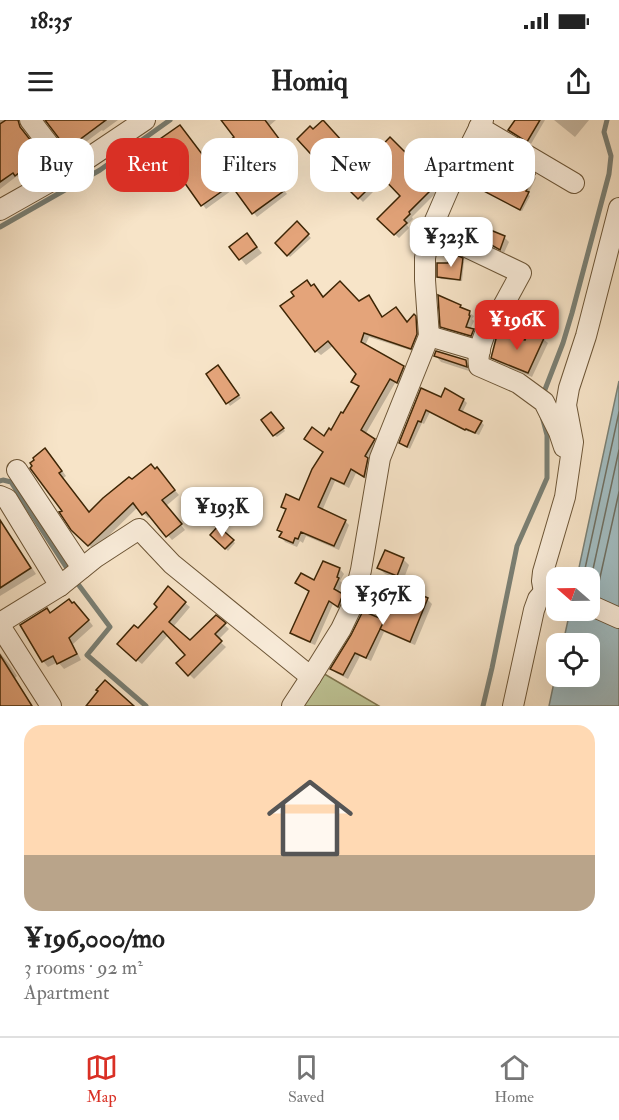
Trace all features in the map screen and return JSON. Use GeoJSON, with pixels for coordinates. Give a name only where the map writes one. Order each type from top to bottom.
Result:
{"type":"FeatureCollection","features":[{"type":"Feature","properties":{"kind":"street"},"geometry":{"type":"LineString","coordinates":[[30,120],[44,138]]}},
{"type":"Feature","properties":{"kind":"street"},"geometry":{"type":"LineString","coordinates":[[94,154],[145,120]]}},
{"type":"Feature","properties":{"kind":"street"},"geometry":{"type":"LineString","coordinates":[[292,706],[312,677],[352,606],[361,570],[380,458],[429,336],[425,258],[429,232],[481,124],[574,183]]}},
{"type":"Feature","properties":{"kind":"street"},"geometry":{"type":"LineString","coordinates":[[0,210],[32,192]]}},
{"type":"Feature","properties":{"kind":"street"},"geometry":{"type":"LineString","coordinates":[[546,587],[542,582],[543,572],[565,497],[573,442],[566,405],[569,388],[586,336],[619,208]]}},
{"type":"Feature","properties":{"kind":"street"},"geometry":{"type":"LineString","coordinates":[[429,232],[522,273],[497,313],[480,351],[479,366],[518,383],[544,402],[560,432],[570,464]]}},
{"type":"Feature","properties":{"kind":"street"},"geometry":{"type":"LineString","coordinates":[[429,336],[480,351]]}},
{"type":"Feature","properties":{"kind":"street"},"geometry":{"type":"LineString","coordinates":[[17,470],[72,576]]}},
{"type":"Feature","properties":{"kind":"street"},"geometry":{"type":"LineString","coordinates":[[0,496],[6,499],[72,576]]}},
{"type":"Feature","properties":{"kind":"street"},"geometry":{"type":"LineString","coordinates":[[51,706],[0,624],[139,529],[172,564],[312,677]]}},
{"type":"Feature","properties":{"kind":"street"},"geometry":{"type":"LineString","coordinates":[[513,706],[534,610],[538,599],[546,594]]}},
{"type":"Feature","properties":{"kind":"street"},"geometry":{"type":"LineString","coordinates":[[600,609],[619,618]]}},
{"type":"Feature","properties":{"kind":"green space"},"geometry":{"type":"Polygon","coordinates":[[[321,672],[379,706],[299,706],[321,672]]]}},
{"type":"Feature","properties":{"kind":"water"},"geometry":{"type":"Polygon","coordinates":[[[619,381],[619,706],[549,706],[553,687],[600,687],[600,633],[565,633],[568,621],[600,621],[600,567],[579,567],[619,381]]]}},
{"type":"Feature","properties":{"kind":"building"},"geometry":{"type":"Polygon","coordinates":[[[6,120],[18,120],[20,127],[29,138],[18,138],[18,174],[15,176],[13,173],[0,182],[0,124],[6,120]]]}},
{"type":"Feature","properties":{"kind":"building"},"geometry":{"type":"Polygon","coordinates":[[[45,120],[106,120],[82,138],[59,138],[45,120]]]}},
{"type":"Feature","properties":{"kind":"building"},"geometry":{"type":"Polygon","coordinates":[[[221,120],[265,120],[278,138],[233,138],[221,120]]]}},
{"type":"Feature","properties":{"kind":"building"},"geometry":{"type":"Polygon","coordinates":[[[323,120],[339,138],[310,138],[310,153],[298,138],[310,126],[313,129],[323,120]]]}},
{"type":"Feature","properties":{"kind":"building"},"geometry":{"type":"Polygon","coordinates":[[[515,120],[540,120],[529,138],[521,138],[508,130],[515,120]]]}},
{"type":"Feature","properties":{"kind":"building"},"geometry":{"type":"Polygon","coordinates":[[[180,125],[201,153],[201,192],[221,192],[201,206],[189,189],[189,138],[161,138],[180,125]]]}},
{"type":"Feature","properties":{"kind":"building"},"geometry":{"type":"Polygon","coordinates":[[[392,139],[404,151],[404,192],[429,192],[409,212],[410,214],[404,220],[407,223],[394,235],[377,219],[400,196],[392,188],[392,139]]]}},
{"type":"Feature","properties":{"kind":"building"},"geometry":{"type":"Polygon","coordinates":[[[236,192],[282,192],[252,214],[236,192]]]}},
{"type":"Feature","properties":{"kind":"building"},"geometry":{"type":"Polygon","coordinates":[[[351,192],[365,192],[358,199],[351,192]]]}},
{"type":"Feature","properties":{"kind":"building"},"geometry":{"type":"Polygon","coordinates":[[[486,192],[529,192],[520,210],[486,192]]]}},
{"type":"Feature","properties":{"kind":"building"},"geometry":{"type":"Polygon","coordinates":[[[466,220],[505,236],[500,250],[462,228],[466,220]]]}},
{"type":"Feature","properties":{"kind":"building"},"geometry":{"type":"Polygon","coordinates":[[[297,221],[309,234],[287,256],[275,243],[297,221]]]}},
{"type":"Feature","properties":{"kind":"building"},"geometry":{"type":"Polygon","coordinates":[[[247,233],[257,247],[239,260],[229,247],[247,233]]]}},
{"type":"Feature","properties":{"kind":"building"},"geometry":{"type":"Polygon","coordinates":[[[450,252],[463,258],[460,280],[437,277],[437,263],[448,263],[450,252]]]}},
{"type":"Feature","properties":{"kind":"building"},"geometry":{"type":"Polygon","coordinates":[[[307,280],[311,286],[314,284],[323,297],[340,281],[359,301],[369,295],[382,317],[396,307],[407,322],[414,314],[416,316],[417,334],[411,349],[364,333],[361,342],[404,366],[397,383],[390,379],[361,430],[375,439],[365,456],[368,458],[364,477],[351,469],[344,484],[331,478],[318,507],[346,520],[334,546],[301,532],[293,543],[279,537],[282,532],[277,530],[286,509],[281,507],[286,494],[299,500],[312,469],[323,452],[304,439],[312,427],[324,436],[329,428],[331,430],[359,386],[351,382],[356,374],[328,341],[315,352],[280,306],[294,296],[291,292],[307,280]]]}},
{"type":"Feature","properties":{"kind":"building"},"geometry":{"type":"Polygon","coordinates":[[[438,295],[470,311],[466,327],[474,329],[471,336],[440,327],[438,295]]]}},
{"type":"Feature","properties":{"kind":"building"},"geometry":{"type":"Polygon","coordinates":[[[529,331],[544,338],[528,373],[491,358],[497,335],[501,336],[502,333],[525,340],[529,331]]]}},
{"type":"Feature","properties":{"kind":"building"},"geometry":{"type":"Polygon","coordinates":[[[436,351],[466,360],[467,367],[434,356],[436,351]]]}},
{"type":"Feature","properties":{"kind":"building"},"geometry":{"type":"Polygon","coordinates":[[[218,365],[239,395],[226,404],[206,374],[218,365]]]}},
{"type":"Feature","properties":{"kind":"building"},"geometry":{"type":"Polygon","coordinates":[[[421,388],[441,397],[445,388],[464,399],[459,410],[482,421],[475,433],[426,410],[421,422],[418,421],[407,447],[399,443],[421,388]]]}},
{"type":"Feature","properties":{"kind":"building"},"geometry":{"type":"Polygon","coordinates":[[[271,412],[284,428],[273,436],[261,420],[271,412]]]}},
{"type":"Feature","properties":{"kind":"building"},"geometry":{"type":"Polygon","coordinates":[[[45,448],[62,471],[59,473],[89,512],[129,477],[132,479],[151,464],[155,469],[157,467],[175,490],[162,500],[182,524],[166,537],[146,512],[142,515],[133,503],[88,546],[71,530],[59,512],[62,511],[30,468],[33,458],[45,448]]]}},
{"type":"Feature","properties":{"kind":"building"},"geometry":{"type":"Polygon","coordinates":[[[0,520],[31,568],[0,588],[0,520]]]}},
{"type":"Feature","properties":{"kind":"building"},"geometry":{"type":"Polygon","coordinates":[[[218,526],[234,540],[225,549],[210,535],[218,526]]]}},
{"type":"Feature","properties":{"kind":"building"},"geometry":{"type":"Polygon","coordinates":[[[385,550],[404,558],[397,576],[377,568],[385,550]]]}},
{"type":"Feature","properties":{"kind":"building"},"geometry":{"type":"Polygon","coordinates":[[[323,561],[340,568],[334,589],[343,594],[338,607],[329,601],[310,642],[290,633],[309,591],[295,583],[301,573],[314,580],[323,561]]]}},
{"type":"Feature","properties":{"kind":"building"},"geometry":{"type":"Polygon","coordinates":[[[398,585],[428,598],[410,642],[380,629],[366,658],[355,653],[343,675],[330,669],[363,611],[384,620],[398,585]]]}},
{"type":"Feature","properties":{"kind":"building"},"geometry":{"type":"Polygon","coordinates":[[[168,586],[186,602],[169,622],[190,640],[216,615],[226,623],[215,634],[222,641],[188,676],[176,663],[185,655],[163,631],[136,661],[117,644],[134,625],[138,628],[157,607],[154,604],[168,586]]]}},
{"type":"Feature","properties":{"kind":"building"},"geometry":{"type":"Polygon","coordinates":[[[69,599],[89,620],[69,638],[77,654],[57,664],[53,656],[42,662],[20,625],[47,608],[50,613],[69,599]]]}},
{"type":"Feature","properties":{"kind":"building"},"geometry":{"type":"Polygon","coordinates":[[[0,655],[32,706],[0,706],[0,655]]]}},
{"type":"Feature","properties":{"kind":"building"},"geometry":{"type":"Polygon","coordinates":[[[105,680],[134,706],[86,706],[105,680]]]}},
{"type":"Feature","properties":{"kind":"waterway"},"geometry":{"type":"LineString","coordinates":[[0,227],[100,170],[170,120]]}},
{"type":"Feature","properties":{"kind":"waterway"},"geometry":{"type":"LineString","coordinates":[[544,392],[572,313],[609,174],[611,156],[604,132],[607,120]]}},
{"type":"Feature","properties":{"kind":"waterway"},"geometry":{"type":"LineString","coordinates":[[483,706],[517,546],[547,478],[547,435],[542,416]]}},
{"type":"Feature","properties":{"kind":"waterway"},"geometry":{"type":"LineString","coordinates":[[0,481],[11,482],[70,573]]}},
{"type":"Feature","properties":{"kind":"waterway"},"geometry":{"type":"LineString","coordinates":[[75,580],[110,627],[87,655],[146,706]]}}]}
